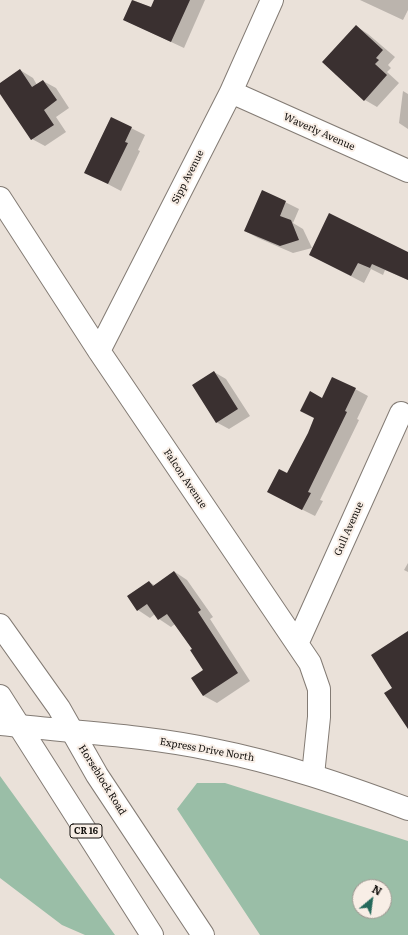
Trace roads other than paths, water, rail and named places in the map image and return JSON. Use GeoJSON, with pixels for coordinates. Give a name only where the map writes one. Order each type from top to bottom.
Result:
{"type":"FeatureCollection","features":[{"type":"Feature","properties":{"kind":"street","name":"Sipp Avenue"},"geometry":{"type":"LineString","coordinates":[[99,352],[231,92],[272,0]]}},
{"type":"Feature","properties":{"kind":"street","name":"Waverly Avenue"},"geometry":{"type":"LineString","coordinates":[[231,92],[408,171]]}},
{"type":"Feature","properties":{"kind":"street","name":"Falcon Avenue"},"geometry":{"type":"LineString","coordinates":[[0,198],[99,352],[310,663],[319,689],[319,717],[313,775]]}},
{"type":"Feature","properties":{"kind":"street","name":"Gull Avenue"},"geometry":{"type":"LineString","coordinates":[[297,644],[401,413]]}},
{"type":"Feature","properties":{"kind":"street","name":"Horseblock Road"},"geometry":{"type":"LineString","coordinates":[[0,625],[59,708],[71,732],[97,775],[203,935]]}},
{"type":"Feature","properties":{"kind":"street","name":"CR 16"},"geometry":{"type":"LineString","coordinates":[[0,696],[10,725],[152,935]]}},
{"type":"Feature","properties":{"kind":"street","name":"Express Drive North"},"geometry":{"type":"LineString","coordinates":[[10,725],[157,741],[212,749],[258,759],[313,775],[408,808]]}}]}
